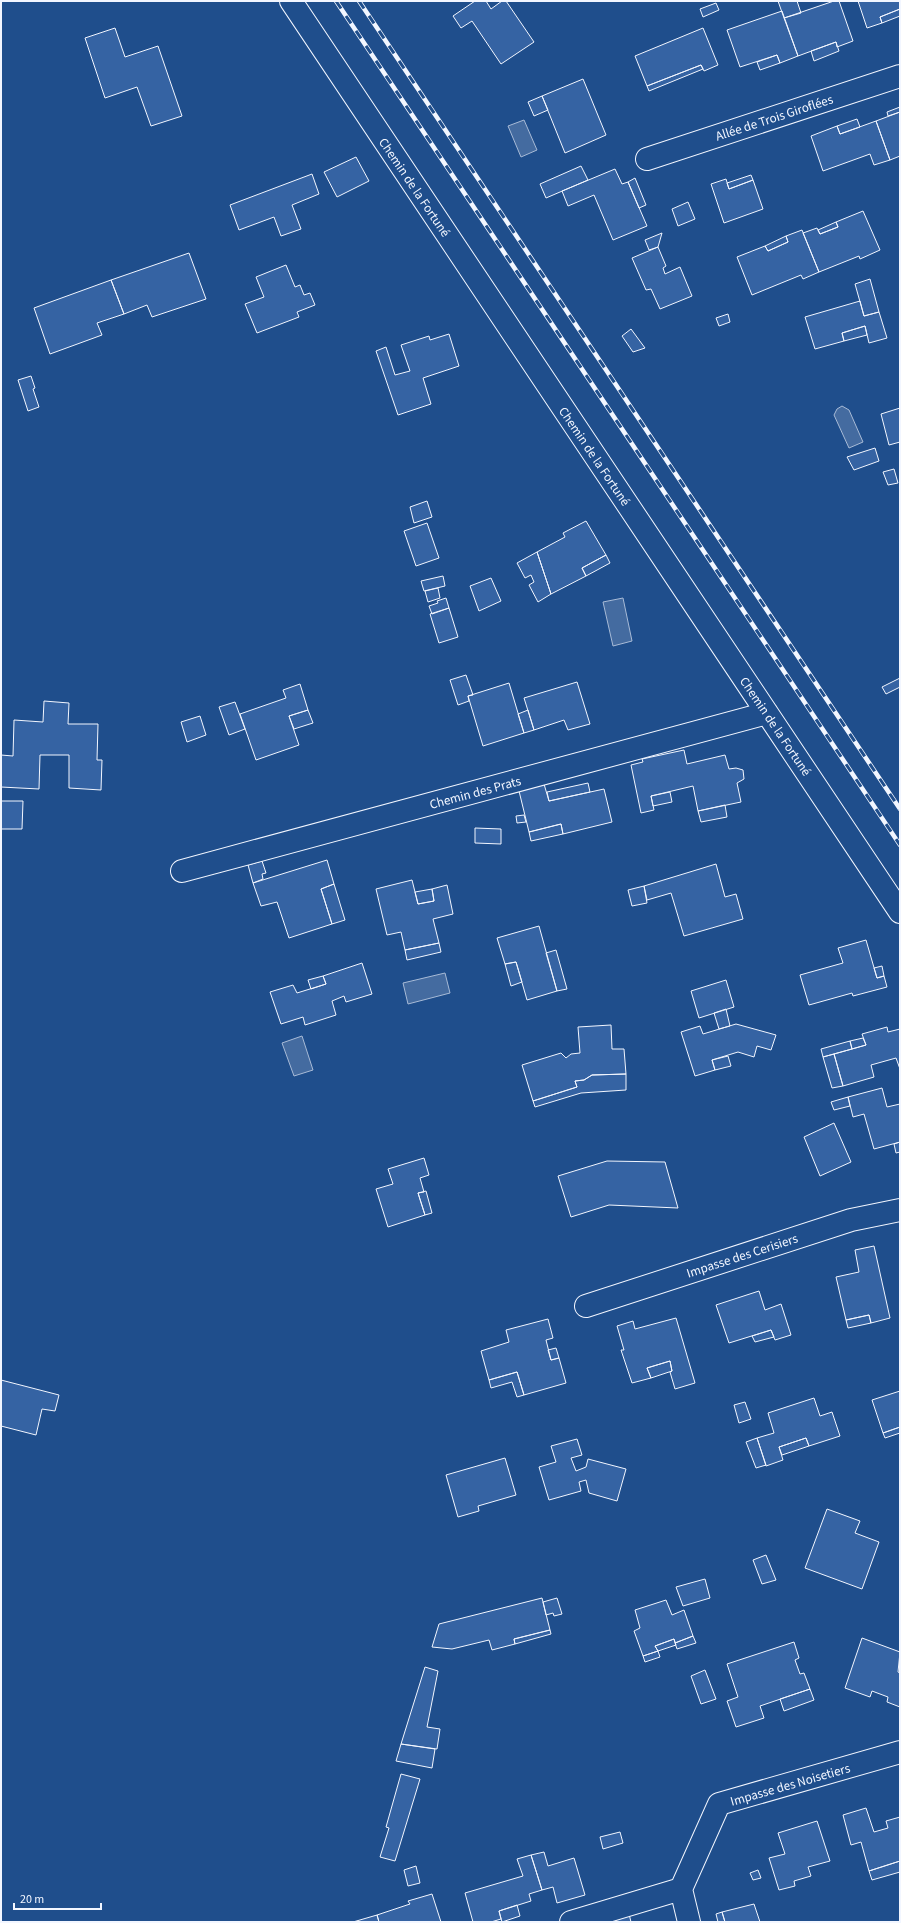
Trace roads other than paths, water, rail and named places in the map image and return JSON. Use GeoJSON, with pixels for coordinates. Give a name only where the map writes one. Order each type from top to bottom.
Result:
{"type":"FeatureCollection","features":[{"type":"Feature","properties":{"kind":"street","name":"Chemin de la Fortuné"},"geometry":{"type":"LineString","coordinates":[[290,1],[900,912]]}},
{"type":"Feature","properties":{"kind":"street","name":"Allée de Trois Giroflées"},"geometry":{"type":"LineString","coordinates":[[647,159],[900,76]]}},
{"type":"Feature","properties":{"kind":"street","name":"Chemin des Prats"},"geometry":{"type":"LineString","coordinates":[[182,871],[767,713]]}},
{"type":"Feature","properties":{"kind":"street","name":"Impasse des Cerisiers"},"geometry":{"type":"LineString","coordinates":[[586,1306],[851,1220],[900,1210]]}},
{"type":"Feature","properties":{"kind":"street","name":"Impasse des Noisetiers"},"geometry":{"type":"LineString","coordinates":[[681,1889],[719,1804],[900,1752]]}},
{"type":"Feature","properties":{"kind":"street"},"geometry":{"type":"LineString","coordinates":[[571,1922],[681,1889],[689,1922]]}},
{"type":"Feature","properties":{"kind":"water"},"geometry":{"type":"Polygon","coordinates":[[[524,120],[537,150],[521,157],[508,126],[524,120]]]}},
{"type":"Feature","properties":{"kind":"water"},"geometry":{"type":"Polygon","coordinates":[[[842,406],[849,410],[863,442],[849,448],[834,415],[837,409],[842,406]]]}},
{"type":"Feature","properties":{"kind":"water"},"geometry":{"type":"Polygon","coordinates":[[[623,598],[632,641],[613,646],[603,602],[623,598]]]}},
{"type":"Feature","properties":{"kind":"water"},"geometry":{"type":"Polygon","coordinates":[[[445,973],[450,993],[408,1004],[403,983],[445,973]]]}},
{"type":"Feature","properties":{"kind":"water"},"geometry":{"type":"Polygon","coordinates":[[[302,1036],[313,1070],[294,1076],[282,1043],[302,1036]]]}},
{"type":"Feature","properties":{"kind":"railway"},"geometry":{"type":"LineString","coordinates":[[336,1],[900,845]]}},
{"type":"Feature","properties":{"kind":"railway"},"geometry":{"type":"LineString","coordinates":[[359,1],[900,809]]}}]}
